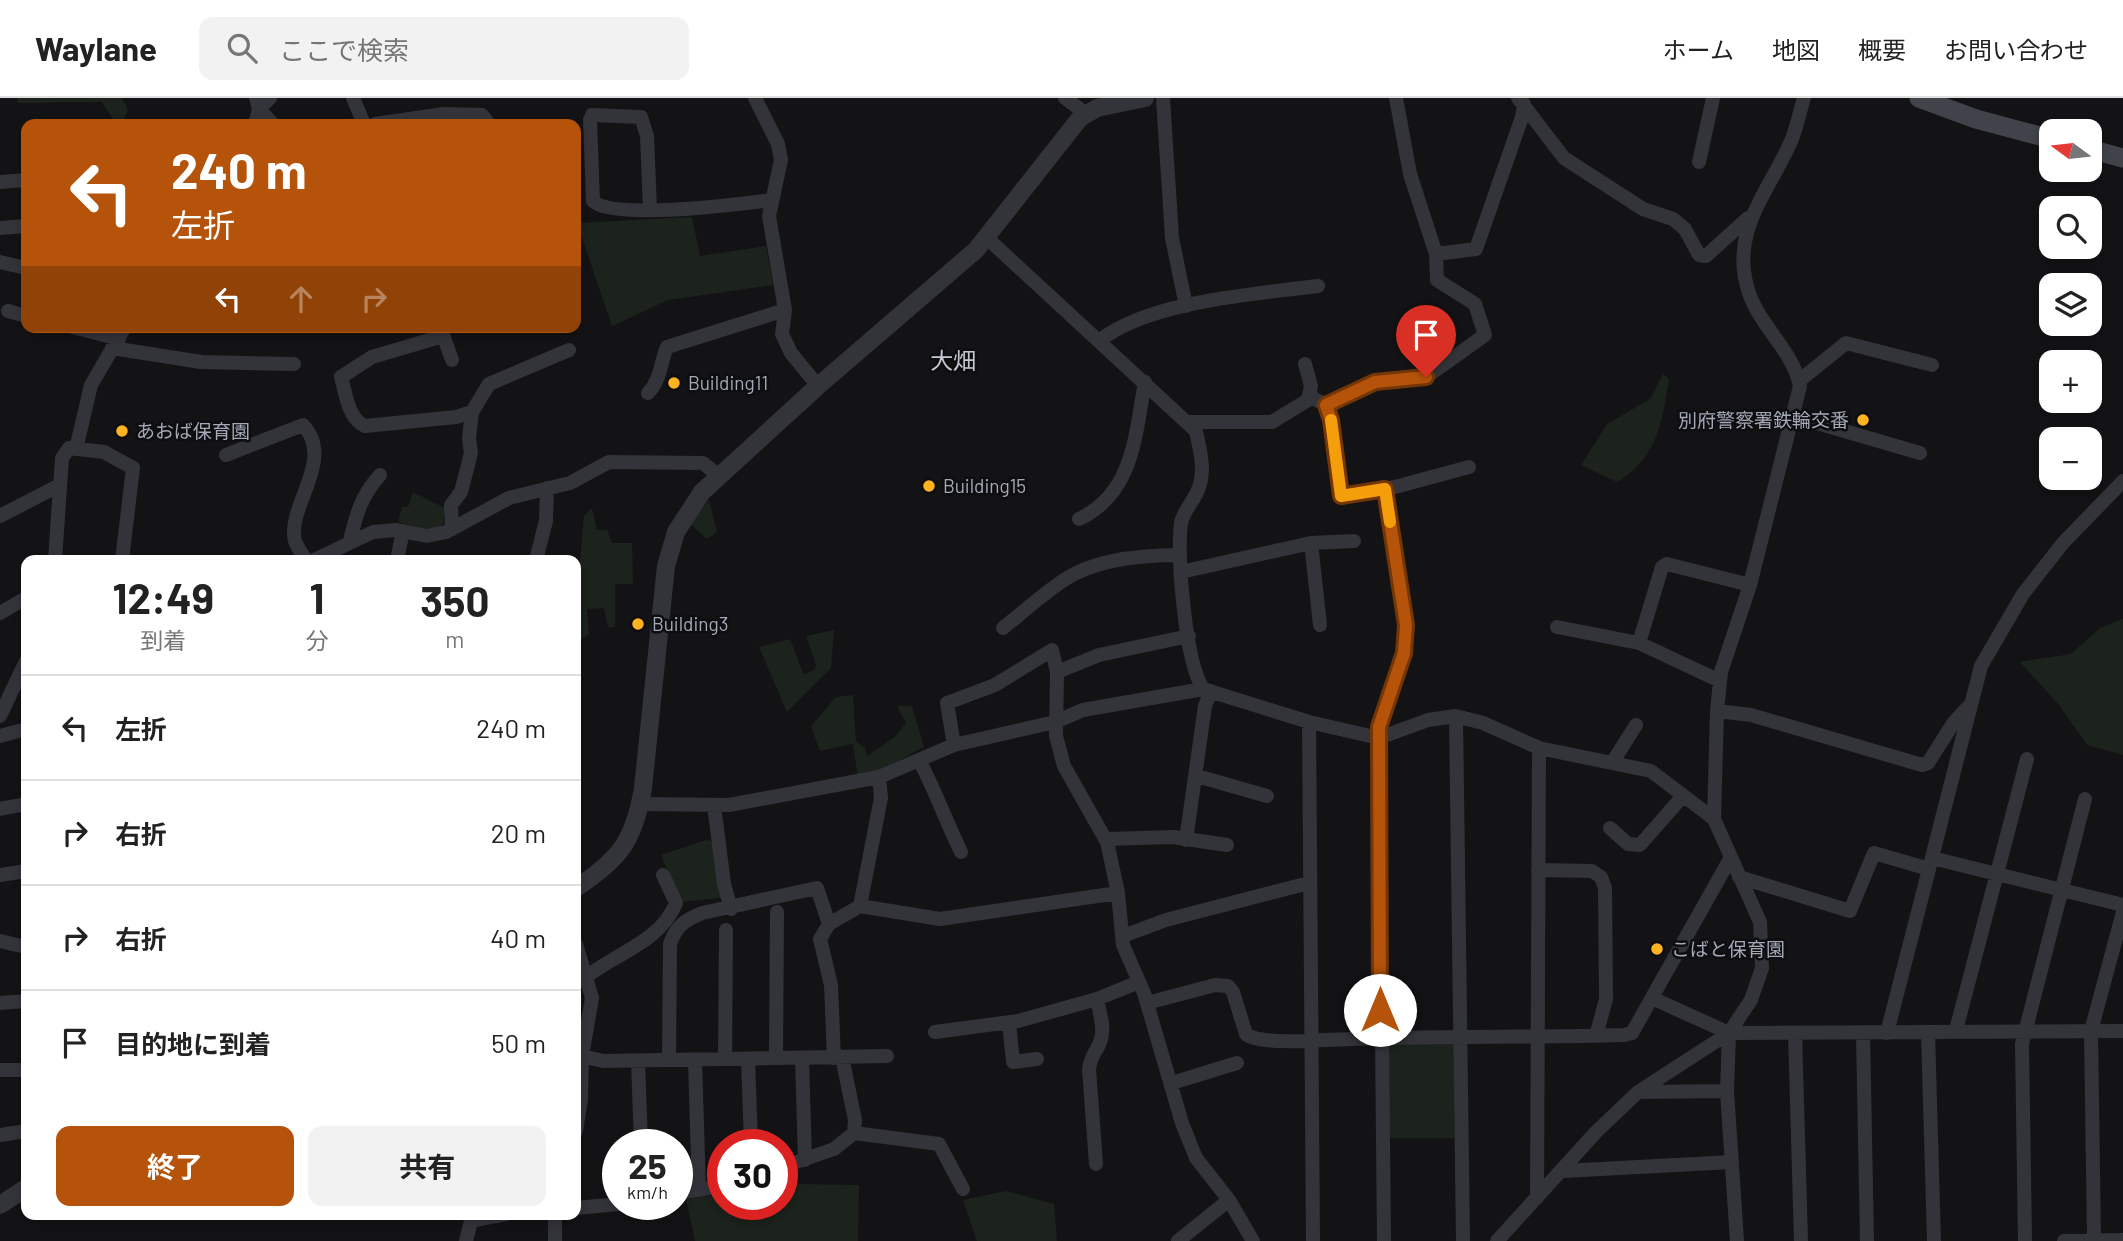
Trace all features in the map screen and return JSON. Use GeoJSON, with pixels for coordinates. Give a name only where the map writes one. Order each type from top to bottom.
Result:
{"type":"FeatureCollection","features":[{"type":"Feature","properties":{"kind":"main road"},"geometry":{"type":"LineString","coordinates":[[1919,98],[1976,119],[2039,136]]}},
{"type":"Feature","properties":{"kind":"main road"},"geometry":{"type":"LineString","coordinates":[[2102,152],[2123,158]]}},
{"type":"Feature","properties":{"kind":"street"},"geometry":{"type":"LineString","coordinates":[[352,98],[362,119]]}},
{"type":"Feature","properties":{"kind":"street"},"geometry":{"type":"LineString","coordinates":[[755,98],[780,152],[769,216],[785,310],[782,334],[798,364],[818,386]]}},
{"type":"Feature","properties":{"kind":"street"},"geometry":{"type":"LineString","coordinates":[[1065,98],[1085,113]]}},
{"type":"Feature","properties":{"kind":"street"},"geometry":{"type":"LineString","coordinates":[[581,884],[608,865],[624,849],[640,804],[669,550],[687,511],[719,475],[987,238],[1085,113],[1104,106],[1144,98]]}},
{"type":"Feature","properties":{"kind":"street"},"geometry":{"type":"LineString","coordinates":[[1163,98],[1172,238],[1186,306]]}},
{"type":"Feature","properties":{"kind":"street"},"geometry":{"type":"LineString","coordinates":[[1326,405],[1375,382],[1426,377],[1485,335],[1475,304],[1437,280],[1436,254],[1410,174],[1396,98]]}},
{"type":"Feature","properties":{"kind":"street"},"geometry":{"type":"LineString","coordinates":[[1699,162],[1713,98]]}},
{"type":"Feature","properties":{"kind":"street"},"geometry":{"type":"LineString","coordinates":[[1497,1241],[1596,1132],[1638,1092],[1729,1033],[1751,999],[1762,968],[1760,922],[1714,819],[1717,711],[1720,681],[1750,585],[1793,416],[1799,381],[1797,370],[1749,293],[1742,260],[1745,231],[1792,139],[1804,98]]}},
{"type":"Feature","properties":{"kind":"street"},"geometry":{"type":"LineString","coordinates":[[1436,254],[1476,249],[1522,117],[1521,101]]}},
{"type":"Feature","properties":{"kind":"street"},"geometry":{"type":"LineString","coordinates":[[1521,101],[1564,158],[1643,209],[1673,219],[1685,229],[1699,255],[1706,256],[1751,215]]}},
{"type":"Feature","properties":{"kind":"street"},"geometry":{"type":"LineString","coordinates":[[257,119],[262,102]]}},
{"type":"Feature","properties":{"kind":"street"},"geometry":{"type":"LineString","coordinates":[[262,102],[270,119]]}},
{"type":"Feature","properties":{"kind":"street"},"geometry":{"type":"LineString","coordinates":[[410,119],[444,114],[482,115],[485,119]]}},
{"type":"Feature","properties":{"kind":"street"},"geometry":{"type":"LineString","coordinates":[[650,209],[647,136],[641,117],[592,115],[593,201],[600,207],[610,210],[715,208],[772,200]]}},
{"type":"Feature","properties":{"kind":"street"},"geometry":{"type":"LineString","coordinates":[[0,182],[21,180]]}},
{"type":"Feature","properties":{"kind":"street"},"geometry":{"type":"LineString","coordinates":[[0,228],[21,226]]}},
{"type":"Feature","properties":{"kind":"street"},"geometry":{"type":"LineString","coordinates":[[987,238],[1196,432],[1203,462],[1199,489],[1181,520],[1181,572],[1198,680],[1207,690],[1186,840]]}},
{"type":"Feature","properties":{"kind":"street"},"geometry":{"type":"LineString","coordinates":[[0,262],[21,267]]}},
{"type":"Feature","properties":{"kind":"street"},"geometry":{"type":"LineString","coordinates":[[1100,341],[1112,331],[1186,306],[1318,286]]}},
{"type":"Feature","properties":{"kind":"street"},"geometry":{"type":"LineString","coordinates":[[649,393],[658,384],[660,363],[667,346],[785,310]]}},
{"type":"Feature","properties":{"kind":"street"},"geometry":{"type":"LineString","coordinates":[[8,311],[21,315]]}},
{"type":"Feature","properties":{"kind":"street"},"geometry":{"type":"LineString","coordinates":[[98,333],[201,362],[294,364]]}},
{"type":"Feature","properties":{"kind":"street"},"geometry":{"type":"LineString","coordinates":[[438,333],[372,357],[341,377],[350,410],[358,423],[365,426],[456,417],[472,412]]}},
{"type":"Feature","properties":{"kind":"street"},"geometry":{"type":"LineString","coordinates":[[441,333],[452,360]]}},
{"type":"Feature","properties":{"kind":"street"},"geometry":{"type":"LineString","coordinates":[[76,449],[91,385],[119,338]]}},
{"type":"Feature","properties":{"kind":"street"},"geometry":{"type":"LineString","coordinates":[[1799,381],[1846,343],[1932,365]]}},
{"type":"Feature","properties":{"kind":"street"},"geometry":{"type":"LineString","coordinates":[[452,529],[451,505],[461,492],[471,453],[469,438],[472,412],[489,384],[569,350]]}},
{"type":"Feature","properties":{"kind":"street"},"geometry":{"type":"LineString","coordinates":[[1186,422],[1272,422],[1308,400],[1311,386],[1305,364]]}},
{"type":"Feature","properties":{"kind":"street"},"geometry":{"type":"LineString","coordinates":[[1079,519],[1099,510],[1129,462],[1141,423],[1145,382]]}},
{"type":"Feature","properties":{"kind":"street"},"geometry":{"type":"LineString","coordinates":[[1309,396],[1326,405],[1331,420],[1341,496],[1385,489],[1469,467]]}},
{"type":"Feature","properties":{"kind":"street"},"geometry":{"type":"LineString","coordinates":[[1793,416],[1920,453]]}},
{"type":"Feature","properties":{"kind":"street"},"geometry":{"type":"LineString","coordinates":[[226,455],[303,425],[309,432],[314,445],[312,473],[294,531],[295,542],[303,555]]}},
{"type":"Feature","properties":{"kind":"street"},"geometry":{"type":"LineString","coordinates":[[55,555],[62,458],[69,448],[104,452],[133,468],[123,555]]}},
{"type":"Feature","properties":{"kind":"street"},"geometry":{"type":"LineString","coordinates":[[323,555],[373,532],[403,531],[426,536],[452,529],[509,498],[570,482],[609,462],[621,460],[703,463],[719,475]]}},
{"type":"Feature","properties":{"kind":"street"},"geometry":{"type":"LineString","coordinates":[[350,541],[358,507],[366,491],[380,475]]}},
{"type":"Feature","properties":{"kind":"street"},"geometry":{"type":"LineString","coordinates":[[1887,1032],[1981,666],[2023,594],[2063,543],[2123,481]]}},
{"type":"Feature","properties":{"kind":"street"},"geometry":{"type":"LineString","coordinates":[[0,516],[60,485]]}},
{"type":"Feature","properties":{"kind":"street"},"geometry":{"type":"LineString","coordinates":[[537,555],[546,521],[547,488]]}},
{"type":"Feature","properties":{"kind":"street"},"geometry":{"type":"LineString","coordinates":[[1384,1241],[1379,727],[1404,653],[1406,625],[1385,489]]}},
{"type":"Feature","properties":{"kind":"street"},"geometry":{"type":"LineString","coordinates":[[398,555],[403,531]]}},
{"type":"Feature","properties":{"kind":"street"},"geometry":{"type":"LineString","coordinates":[[1181,572],[1311,543],[1354,541]]}},
{"type":"Feature","properties":{"kind":"street"},"geometry":{"type":"LineString","coordinates":[[1311,543],[1320,625]]}},
{"type":"Feature","properties":{"kind":"street"},"geometry":{"type":"LineString","coordinates":[[1003,628],[1064,579],[1083,570],[1149,555],[1181,555]]}},
{"type":"Feature","properties":{"kind":"street"},"geometry":{"type":"LineString","coordinates":[[1639,643],[1662,567],[1667,564],[1750,585]]}},
{"type":"Feature","properties":{"kind":"street"},"geometry":{"type":"LineString","coordinates":[[0,613],[21,601]]}},
{"type":"Feature","properties":{"kind":"street"},"geometry":{"type":"LineString","coordinates":[[1557,627],[1639,643],[1720,681]]}},
{"type":"Feature","properties":{"kind":"street"},"geometry":{"type":"LineString","coordinates":[[1057,672],[1099,655],[1189,636]]}},
{"type":"Feature","properties":{"kind":"street"},"geometry":{"type":"LineString","coordinates":[[954,745],[947,704],[995,685],[1052,650],[1057,672],[1055,722],[1064,766],[1106,839],[1118,893],[1123,945],[1147,1003],[1182,1123],[1196,1158],[1228,1200],[1253,1241]]}},
{"type":"Feature","properties":{"kind":"street"},"geometry":{"type":"LineString","coordinates":[[0,716],[3,701],[21,670]]}},
{"type":"Feature","properties":{"kind":"street"},"geometry":{"type":"LineString","coordinates":[[640,804],[714,805],[880,776],[954,745],[1055,722],[1104,705],[1207,690],[1309,722],[1379,738],[1428,720],[1456,716],[1483,723],[1539,748],[1651,771],[1714,819]]}},
{"type":"Feature","properties":{"kind":"street"},"geometry":{"type":"LineString","coordinates":[[1717,711],[1751,715],[1922,765],[1928,763],[1954,722],[1971,705]]}},
{"type":"Feature","properties":{"kind":"street"},"geometry":{"type":"LineString","coordinates":[[1456,716],[1463,1241]]}},
{"type":"Feature","properties":{"kind":"street"},"geometry":{"type":"LineString","coordinates":[[1309,722],[1313,1241]]}},
{"type":"Feature","properties":{"kind":"street"},"geometry":{"type":"LineString","coordinates":[[1612,763],[1636,725]]}},
{"type":"Feature","properties":{"kind":"street"},"geometry":{"type":"LineString","coordinates":[[0,736],[21,730]]}},
{"type":"Feature","properties":{"kind":"street"},"geometry":{"type":"LineString","coordinates":[[1537,1198],[1539,748]]}},
{"type":"Feature","properties":{"kind":"street"},"geometry":{"type":"LineString","coordinates":[[1956,1030],[2027,759]]}},
{"type":"Feature","properties":{"kind":"street"},"geometry":{"type":"LineString","coordinates":[[919,760],[943,806],[945,819],[961,852]]}},
{"type":"Feature","properties":{"kind":"street"},"geometry":{"type":"LineString","coordinates":[[860,906],[881,798],[880,776]]}},
{"type":"Feature","properties":{"kind":"street"},"geometry":{"type":"LineString","coordinates":[[1197,776],[1267,796]]}},
{"type":"Feature","properties":{"kind":"street"},"geometry":{"type":"LineString","coordinates":[[1610,828],[1628,845],[1640,845],[1682,797]]}},
{"type":"Feature","properties":{"kind":"street"},"geometry":{"type":"LineString","coordinates":[[2025,1241],[2022,1044],[2085,799]]}},
{"type":"Feature","properties":{"kind":"street"},"geometry":{"type":"LineString","coordinates":[[0,808],[21,805]]}},
{"type":"Feature","properties":{"kind":"street"},"geometry":{"type":"LineString","coordinates":[[714,805],[724,884],[731,909]]}},
{"type":"Feature","properties":{"kind":"street"},"geometry":{"type":"LineString","coordinates":[[1106,839],[1186,840],[1227,845]]}},
{"type":"Feature","properties":{"kind":"street"},"geometry":{"type":"LineString","coordinates":[[1739,877],[1850,911],[1874,853],[1995,873],[2123,905]]}},
{"type":"Feature","properties":{"kind":"street"},"geometry":{"type":"LineString","coordinates":[[1147,1003],[1215,985],[1227,986],[1233,992],[1246,1034],[1251,1038],[1310,1041],[1380,1037],[1537,1038],[1632,1033],[1730,859]]}},
{"type":"Feature","properties":{"kind":"street"},"geometry":{"type":"LineString","coordinates":[[1538,870],[1592,871],[1601,877],[1605,888],[1606,999],[1596,1036]]}},
{"type":"Feature","properties":{"kind":"street"},"geometry":{"type":"LineString","coordinates":[[0,875],[21,872]]}},
{"type":"Feature","properties":{"kind":"street"},"geometry":{"type":"LineString","coordinates":[[586,977],[610,958],[657,932],[670,919],[676,903],[663,875]]}},
{"type":"Feature","properties":{"kind":"street"},"geometry":{"type":"LineString","coordinates":[[1123,936],[1166,920],[1309,883]]}},
{"type":"Feature","properties":{"kind":"street"},"geometry":{"type":"LineString","coordinates":[[669,1060],[670,944],[674,932],[685,920],[702,913],[731,909],[817,888],[829,924]]}},
{"type":"Feature","properties":{"kind":"street"},"geometry":{"type":"LineString","coordinates":[[798,1162],[834,1149],[854,1133],[856,1119],[838,1057],[831,985],[820,939],[829,924],[860,906],[940,919],[1118,893]]}},
{"type":"Feature","properties":{"kind":"street"},"geometry":{"type":"LineString","coordinates":[[776,1058],[777,912]]}},
{"type":"Feature","properties":{"kind":"street"},"geometry":{"type":"LineString","coordinates":[[2094,1239],[2091,1031],[2123,912]]}},
{"type":"Feature","properties":{"kind":"street"},"geometry":{"type":"LineString","coordinates":[[725,1059],[726,930]]}},
{"type":"Feature","properties":{"kind":"street"},"geometry":{"type":"LineString","coordinates":[[0,940],[21,946]]}},
{"type":"Feature","properties":{"kind":"street"},"geometry":{"type":"LineString","coordinates":[[581,960],[592,998],[582,1056],[581,1099]]}},
{"type":"Feature","properties":{"kind":"street"},"geometry":{"type":"LineString","coordinates":[[935,1032],[1009,1023],[1097,999],[1139,982]]}},
{"type":"Feature","properties":{"kind":"street"},"geometry":{"type":"LineString","coordinates":[[1652,998],[1729,1033],[2123,1031]]}},
{"type":"Feature","properties":{"kind":"street"},"geometry":{"type":"LineString","coordinates":[[1096,1164],[1090,1069],[1091,1054],[1101,1041],[1102,1031],[1097,999]]}},
{"type":"Feature","properties":{"kind":"street"},"geometry":{"type":"LineString","coordinates":[[0,1003],[21,1001]]}},
{"type":"Feature","properties":{"kind":"street"},"geometry":{"type":"LineString","coordinates":[[1009,1023],[1013,1062],[1037,1059]]}},
{"type":"Feature","properties":{"kind":"street"},"geometry":{"type":"LineString","coordinates":[[1863,1032],[1867,1241]]}},
{"type":"Feature","properties":{"kind":"street"},"geometry":{"type":"LineString","coordinates":[[1928,1032],[1934,1241]]}},
{"type":"Feature","properties":{"kind":"street"},"geometry":{"type":"LineString","coordinates":[[1729,1033],[1727,1091],[1737,1241]]}},
{"type":"Feature","properties":{"kind":"street"},"geometry":{"type":"LineString","coordinates":[[1795,1033],[1801,1241]]}},
{"type":"Feature","properties":{"kind":"street"},"geometry":{"type":"LineString","coordinates":[[582,1056],[603,1061],[887,1056]]}},
{"type":"Feature","properties":{"kind":"street"},"geometry":{"type":"LineString","coordinates":[[802,1058],[805,1160]]}},
{"type":"Feature","properties":{"kind":"street"},"geometry":{"type":"LineString","coordinates":[[748,1059],[750,1129]]}},
{"type":"Feature","properties":{"kind":"street"},"geometry":{"type":"LineString","coordinates":[[695,1060],[699,1190]]}},
{"type":"Feature","properties":{"kind":"street"},"geometry":{"type":"LineString","coordinates":[[639,1061],[641,1129]]}},
{"type":"Feature","properties":{"kind":"street"},"geometry":{"type":"LineString","coordinates":[[1172,1083],[1237,1063]]}},
{"type":"Feature","properties":{"kind":"street"},"geometry":{"type":"LineString","coordinates":[[0,1070],[21,1070]]}},
{"type":"Feature","properties":{"kind":"street"},"geometry":{"type":"LineString","coordinates":[[1638,1092],[1727,1091]]}},
{"type":"Feature","properties":{"kind":"street"},"geometry":{"type":"LineString","coordinates":[[0,1135],[21,1132]]}},
{"type":"Feature","properties":{"kind":"street"},"geometry":{"type":"LineString","coordinates":[[854,1133],[939,1144],[963,1189]]}},
{"type":"Feature","properties":{"kind":"street"},"geometry":{"type":"LineString","coordinates":[[1563,1171],[1732,1162]]}},
{"type":"Feature","properties":{"kind":"street"},"geometry":{"type":"LineString","coordinates":[[693,1191],[707,1189]]}},
{"type":"Feature","properties":{"kind":"street"},"geometry":{"type":"LineString","coordinates":[[0,1205],[21,1191]]}},
{"type":"Feature","properties":{"kind":"street"},"geometry":{"type":"LineString","coordinates":[[1178,1241],[1228,1200]]}},
{"type":"Feature","properties":{"kind":"street"},"geometry":{"type":"LineString","coordinates":[[581,1208],[602,1206]]}},
{"type":"Feature","properties":{"kind":"street"},"geometry":{"type":"LineString","coordinates":[[466,1241],[471,1221],[476,1220]]}},
{"type":"Feature","properties":{"kind":"street"},"geometry":{"type":"LineString","coordinates":[[555,1220],[555,1241]]}},
{"type":"Feature","properties":{"kind":"street"},"geometry":{"type":"LineString","coordinates":[[2064,1241],[2123,1240]]}},
{"type":"Feature","properties":{"kind":"shaded area"},"geometry":{"type":"Polygon","coordinates":[[[17,98],[122,98],[128,110],[124,119],[113,119],[102,102],[18,103],[17,98]]]}},
{"type":"Feature","properties":{"kind":"shaded area"},"geometry":{"type":"Polygon","coordinates":[[[692,217],[700,256],[766,246],[773,285],[668,300],[612,326],[581,235],[581,223],[692,217]]]}},
{"type":"Feature","properties":{"kind":"shaded area"},"geometry":{"type":"Polygon","coordinates":[[[1663,374],[1669,379],[1664,410],[1656,438],[1641,462],[1617,482],[1581,465],[1607,424],[1650,399],[1663,374]]]}},
{"type":"Feature","properties":{"kind":"shaded area"},"geometry":{"type":"Polygon","coordinates":[[[413,492],[445,508],[443,525],[428,532],[398,522],[402,507],[408,507],[413,492]]]}},
{"type":"Feature","properties":{"kind":"shaded area"},"geometry":{"type":"Polygon","coordinates":[[[709,500],[717,532],[707,539],[690,524],[709,500]]]}},
{"type":"Feature","properties":{"kind":"shaded area"},"geometry":{"type":"Polygon","coordinates":[[[592,508],[597,530],[607,530],[612,543],[632,543],[633,584],[615,584],[615,627],[608,627],[604,608],[587,609],[589,634],[581,640],[581,555],[584,516],[592,508]]]}},
{"type":"Feature","properties":{"kind":"shaded area"},"geometry":{"type":"Polygon","coordinates":[[[2123,619],[2123,755],[2087,745],[2059,705],[2020,662],[2071,654],[2100,628],[2123,619]]]}},
{"type":"Feature","properties":{"kind":"shaded area"},"geometry":{"type":"Polygon","coordinates":[[[834,630],[831,668],[787,712],[759,647],[790,639],[804,675],[815,669],[816,665],[806,636],[834,630]]]}},
{"type":"Feature","properties":{"kind":"shaded area"},"geometry":{"type":"Polygon","coordinates":[[[853,695],[856,742],[865,748],[867,756],[895,737],[906,723],[897,706],[912,706],[924,747],[889,766],[858,777],[853,744],[820,751],[811,726],[836,697],[853,695]]]}},
{"type":"Feature","properties":{"kind":"shaded area"},"geometry":{"type":"Polygon","coordinates":[[[706,840],[713,841],[726,897],[681,902],[661,855],[706,840]]]}},
{"type":"Feature","properties":{"kind":"shaded area"},"geometry":{"type":"Polygon","coordinates":[[[1385,1040],[1455,1041],[1454,1138],[1384,1138],[1385,1040]]]}},
{"type":"Feature","properties":{"kind":"shaded area"},"geometry":{"type":"Polygon","coordinates":[[[798,1184],[859,1185],[858,1241],[695,1241],[690,1220],[693,1220],[693,1198],[707,1196],[707,1220],[798,1220],[798,1184]]]}},
{"type":"Feature","properties":{"kind":"shaded area"},"geometry":{"type":"Polygon","coordinates":[[[1006,1191],[1054,1204],[1057,1241],[977,1241],[963,1200],[1006,1191]]]}},
{"type":"Feature","properties":{"kind":"slow traffic"},"geometry":{"type":"LineString","coordinates":[[1331,420],[1341,496],[1385,489],[1390,522]]}},
{"type":"Feature","properties":{"kind":"place","name":"Building11"},"geometry":{"type":"Point","coordinates":[674,383]}},
{"type":"Feature","properties":{"kind":"place","name":"別府警察署鉄輪交番"},"geometry":{"type":"Point","coordinates":[1863,420]}},
{"type":"Feature","properties":{"kind":"place","name":"あおば保育園"},"geometry":{"type":"Point","coordinates":[122,431]}},
{"type":"Feature","properties":{"kind":"place","name":"Building15"},"geometry":{"type":"Point","coordinates":[929,486]}},
{"type":"Feature","properties":{"kind":"place","name":"Building3"},"geometry":{"type":"Point","coordinates":[638,624]}},
{"type":"Feature","properties":{"kind":"place","name":"こばと保育園"},"geometry":{"type":"Point","coordinates":[1657,949]}},
{"type":"Feature","properties":{"kind":"district","name":"大畑"},"geometry":{"type":"Point","coordinates":[953,361]}},
{"type":"Feature","properties":{"kind":"route"},"geometry":{"type":"LineString","coordinates":[[1380,1010],[1379,727],[1404,653],[1406,625],[1385,489],[1341,496],[1331,420],[1326,405],[1375,382],[1426,377]]}}]}
